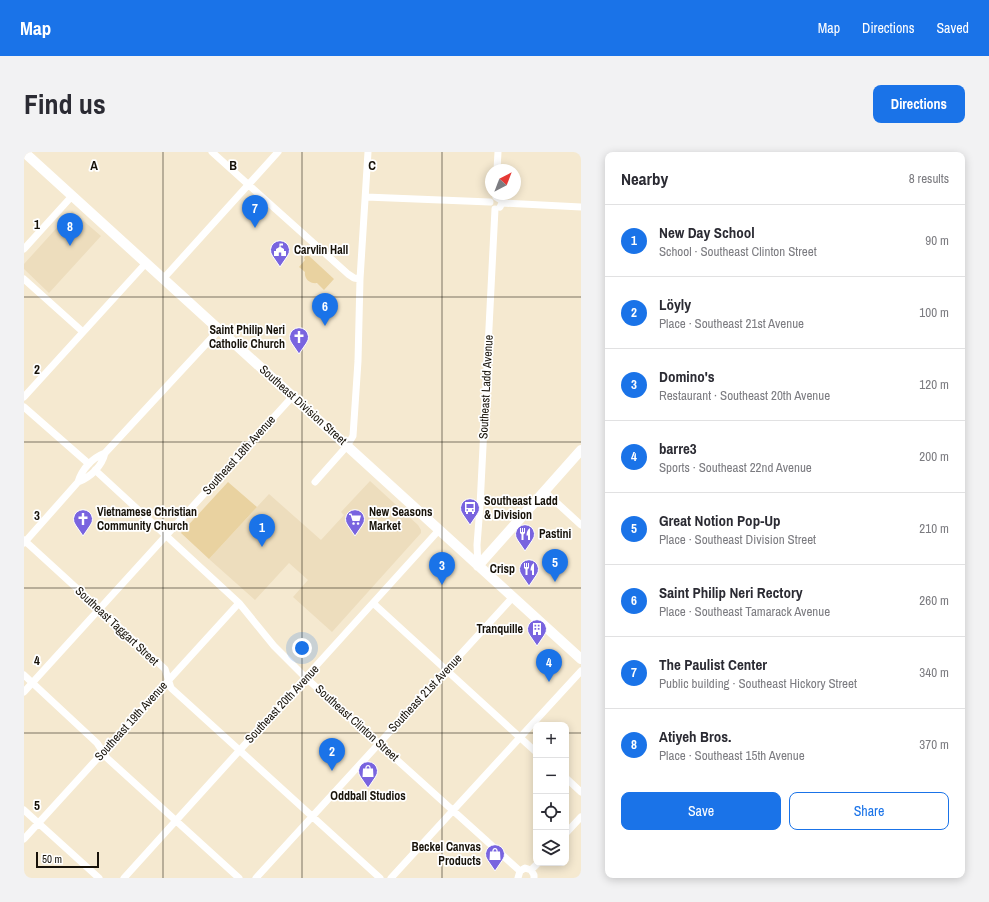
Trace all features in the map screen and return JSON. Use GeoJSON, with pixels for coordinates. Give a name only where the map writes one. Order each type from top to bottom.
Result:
{"type":"FeatureCollection","features":[{"type":"Feature","properties":{"kind":"main road","name":"Southeast Division Street"},"geometry":{"type":"LineString","coordinates":[[24,152],[581,659]]}},
{"type":"Feature","properties":{"kind":"main road"},"geometry":{"type":"LineString","coordinates":[[478,566],[581,450]]}},
{"type":"Feature","properties":{"kind":"street"},"geometry":{"type":"LineString","coordinates":[[212,152],[348,274],[354,278],[360,279]]}},
{"type":"Feature","properties":{"kind":"street"},"geometry":{"type":"LineString","coordinates":[[163,279],[278,152]]}},
{"type":"Feature","properties":{"kind":"street"},"geometry":{"type":"LineString","coordinates":[[315,482],[347,446],[354,433],[360,279],[368,152]]}},
{"type":"Feature","properties":{"kind":"street"},"geometry":{"type":"LineString","coordinates":[[497,164],[498,152]]}},
{"type":"Feature","properties":{"kind":"street"},"geometry":{"type":"LineString","coordinates":[[24,250],[72,196]]}},
{"type":"Feature","properties":{"kind":"street"},"geometry":{"type":"LineString","coordinates":[[366,196],[490,202],[491,206],[495,209],[500,207],[502,203]]}},
{"type":"Feature","properties":{"kind":"street"},"geometry":{"type":"LineString","coordinates":[[502,203],[581,206]]}},
{"type":"Feature","properties":{"kind":"street","name":"Southeast Ladd Avenue"},"geometry":{"type":"LineString","coordinates":[[478,566],[477,545],[495,209]]}},
{"type":"Feature","properties":{"kind":"street"},"geometry":{"type":"LineString","coordinates":[[24,397],[146,263]]}},
{"type":"Feature","properties":{"kind":"street"},"geometry":{"type":"LineString","coordinates":[[24,279],[82,332]]}},
{"type":"Feature","properties":{"kind":"street"},"geometry":{"type":"LineString","coordinates":[[24,542],[78,482],[81,473],[96,456],[105,453],[219,330]]}},
{"type":"Feature","properties":{"kind":"street","name":"Southeast 18th Avenue"},"geometry":{"type":"LineString","coordinates":[[24,692],[293,396]]}},
{"type":"Feature","properties":{"kind":"street"},"geometry":{"type":"LineString","coordinates":[[24,407],[89,464]]}},
{"type":"Feature","properties":{"kind":"street"},"geometry":{"type":"LineString","coordinates":[[78,482],[86,479],[103,462],[105,453]]}},
{"type":"Feature","properties":{"kind":"street","name":"Southeast Clinton Street"},"geometry":{"type":"LineString","coordinates":[[95,470],[239,603],[274,646],[305,676],[453,810],[519,875]]}},
{"type":"Feature","properties":{"kind":"street"},"geometry":{"type":"LineString","coordinates":[[544,491],[581,525]]}},
{"type":"Feature","properties":{"kind":"street","name":"Southeast 20th Avenue"},"geometry":{"type":"LineString","coordinates":[[124,878],[305,676],[314,669],[439,530]]}},
{"type":"Feature","properties":{"kind":"street","name":"Southeast Taggart Street"},"geometry":{"type":"LineString","coordinates":[[24,542],[165,669],[171,688],[380,878]]}},
{"type":"Feature","properties":{"kind":"street","name":"Southeast 21st Avenue"},"geometry":{"type":"LineString","coordinates":[[256,878],[513,597]]}},
{"type":"Feature","properties":{"kind":"street","name":"Southeast 19th Avenue"},"geometry":{"type":"LineString","coordinates":[[24,839],[239,603]]}},
{"type":"Feature","properties":{"kind":"street"},"geometry":{"type":"LineString","coordinates":[[373,603],[533,749]]}},
{"type":"Feature","properties":{"kind":"street"},"geometry":{"type":"LineString","coordinates":[[391,878],[581,671]]}},
{"type":"Feature","properties":{"kind":"street"},"geometry":{"type":"LineString","coordinates":[[24,675],[97,743],[107,758],[239,878]]}},
{"type":"Feature","properties":{"kind":"street"},"geometry":{"type":"LineString","coordinates":[[569,781],[581,792]]}},
{"type":"Feature","properties":{"kind":"street"},"geometry":{"type":"LineString","coordinates":[[24,810],[99,878]]}},
{"type":"Feature","properties":{"kind":"street"},"geometry":{"type":"LineString","coordinates":[[569,830],[581,817]]}},
{"type":"Feature","properties":{"kind":"street"},"geometry":{"type":"LineString","coordinates":[[531,870],[535,866]]}},
{"type":"Feature","properties":{"kind":"street"},"geometry":{"type":"LineString","coordinates":[[519,875],[525,868],[531,870],[534,874],[534,878]]}},
{"type":"Feature","properties":{"kind":"shaded area"},"geometry":{"type":"Polygon","coordinates":[[[72,211],[101,236],[49,293],[24,269],[24,264],[72,211]]]}},
{"type":"Feature","properties":{"kind":"shaded area"},"geometry":{"type":"Polygon","coordinates":[[[307,254],[334,279],[324,290],[317,283],[312,283],[308,280],[305,277],[305,272],[299,267],[305,260],[304,258],[307,254]]]}},
{"type":"Feature","properties":{"kind":"shaded area"},"geometry":{"type":"Polygon","coordinates":[[[370,481],[418,525],[421,533],[332,632],[293,597],[308,580],[289,563],[255,600],[209,559],[269,494],[321,540],[344,515],[341,512],[370,481]]]}},
{"type":"Feature","properties":{"kind":"shaded area"},"geometry":{"type":"Polygon","coordinates":[[[228,482],[257,507],[209,559],[181,533],[228,482]]]}},
{"type":"Feature","properties":{"kind":"place","name":"The Paulist Center"},"geometry":{"type":"Point","coordinates":[255,228]}},
{"type":"Feature","properties":{"kind":"place","name":"Atiyeh Bros."},"geometry":{"type":"Point","coordinates":[70,246]}},
{"type":"Feature","properties":{"kind":"place","name":"Carvlin Hall"},"geometry":{"type":"Point","coordinates":[280,267]}},
{"type":"Feature","properties":{"kind":"place","name":"Saint Philip Neri Rectory"},"geometry":{"type":"Point","coordinates":[325,326]}},
{"type":"Feature","properties":{"kind":"place","name":"Saint Philip Neri Catholic Church"},"geometry":{"type":"Point","coordinates":[299,354]}},
{"type":"Feature","properties":{"kind":"place","name":"Southeast Ladd & Division"},"geometry":{"type":"Point","coordinates":[470,525]}},
{"type":"Feature","properties":{"kind":"place","name":"Vietnamese Christian Community Church"},"geometry":{"type":"Point","coordinates":[83,536]}},
{"type":"Feature","properties":{"kind":"place","name":"New Seasons Market"},"geometry":{"type":"Point","coordinates":[355,536]}},
{"type":"Feature","properties":{"kind":"place","name":"New Day School"},"geometry":{"type":"Point","coordinates":[262,547]}},
{"type":"Feature","properties":{"kind":"place","name":"Pastini"},"geometry":{"type":"Point","coordinates":[525,551]}},
{"type":"Feature","properties":{"kind":"place","name":"Great Notion Pop-Up"},"geometry":{"type":"Point","coordinates":[555,582]}},
{"type":"Feature","properties":{"kind":"place","name":"Domino's"},"geometry":{"type":"Point","coordinates":[442,585]}},
{"type":"Feature","properties":{"kind":"place","name":"Crisp"},"geometry":{"type":"Point","coordinates":[529,586]}},
{"type":"Feature","properties":{"kind":"place","name":"Tranquille"},"geometry":{"type":"Point","coordinates":[537,646]}},
{"type":"Feature","properties":{"kind":"place","name":"barre3"},"geometry":{"type":"Point","coordinates":[549,682]}},
{"type":"Feature","properties":{"kind":"place","name":"Löyly"},"geometry":{"type":"Point","coordinates":[332,771]}},
{"type":"Feature","properties":{"kind":"place","name":"Oddball Studios"},"geometry":{"type":"Point","coordinates":[368,788]}},
{"type":"Feature","properties":{"kind":"place","name":"Beckel Canvas Products"},"geometry":{"type":"Point","coordinates":[495,871]}}]}
